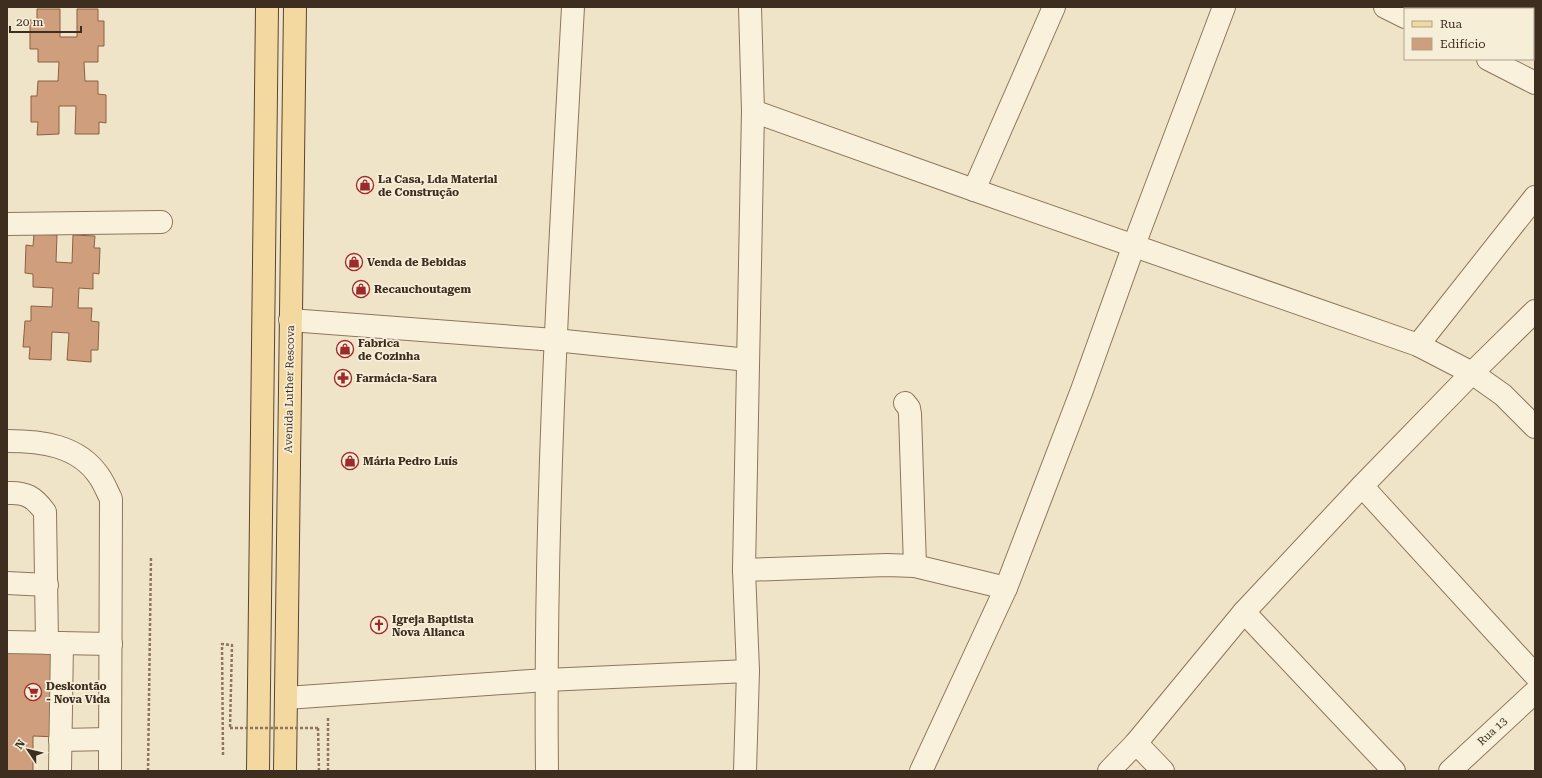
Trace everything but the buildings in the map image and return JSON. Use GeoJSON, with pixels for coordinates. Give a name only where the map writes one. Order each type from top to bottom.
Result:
{"type":"FeatureCollection","features":[{"type":"Feature","properties":{"kind":"main road"},"geometry":{"type":"LineString","coordinates":[[258,771],[268,7]]}},
{"type":"Feature","properties":{"kind":"main road","name":"Avenida Luther Rescova"},"geometry":{"type":"LineString","coordinates":[[285,771],[295,7]]}},
{"type":"Feature","properties":{"kind":"street"},"geometry":{"type":"LineString","coordinates":[[547,771],[546,680],[555,340],[573,7]]}},
{"type":"Feature","properties":{"kind":"street"},"geometry":{"type":"LineString","coordinates":[[745,771],[748,672],[744,570],[753,111],[750,7]]}},
{"type":"Feature","properties":{"kind":"street"},"geometry":{"type":"LineString","coordinates":[[974,190],[1054,7]]}},
{"type":"Feature","properties":{"kind":"street"},"geometry":{"type":"LineString","coordinates":[[921,771],[1006,588],[1082,390],[1134,245],[1224,7]]}},
{"type":"Feature","properties":{"kind":"street"},"geometry":{"type":"LineString","coordinates":[[1385,7],[1404,16]]}},
{"type":"Feature","properties":{"kind":"street"},"geometry":{"type":"LineString","coordinates":[[1490,60],[1535,83]]}},
{"type":"Feature","properties":{"kind":"street"},"geometry":{"type":"LineString","coordinates":[[753,111],[1418,345],[1472,373],[1503,395],[1535,427]]}},
{"type":"Feature","properties":{"kind":"street"},"geometry":{"type":"LineString","coordinates":[[1418,345],[1535,197]]}},
{"type":"Feature","properties":{"kind":"street"},"geometry":{"type":"LineString","coordinates":[[7,224],[161,222]]}},
{"type":"Feature","properties":{"kind":"street"},"geometry":{"type":"LineString","coordinates":[[1109,771],[1136,743],[1244,612],[1362,486],[1472,373],[1535,311]]}},
{"type":"Feature","properties":{"kind":"street"},"geometry":{"type":"LineString","coordinates":[[290,320],[555,340],[748,360]]}},
{"type":"Feature","properties":{"kind":"street"},"geometry":{"type":"LineString","coordinates":[[905,403],[909,408],[910,414],[915,566]]}},
{"type":"Feature","properties":{"kind":"street"},"geometry":{"type":"LineString","coordinates":[[7,441],[25,441],[53,445],[79,455],[99,476],[111,499],[110,771]]}},
{"type":"Feature","properties":{"kind":"street"},"geometry":{"type":"LineString","coordinates":[[1362,486],[1535,675]]}},
{"type":"Feature","properties":{"kind":"street"},"geometry":{"type":"LineString","coordinates":[[7,493],[19,492],[28,496],[38,503],[45,512],[47,585],[54,643],[60,740],[60,771]]}},
{"type":"Feature","properties":{"kind":"street"},"geometry":{"type":"LineString","coordinates":[[744,570],[887,564],[915,566],[1006,588]]}},
{"type":"Feature","properties":{"kind":"street"},"geometry":{"type":"LineString","coordinates":[[7,583],[47,585]]}},
{"type":"Feature","properties":{"kind":"street"},"geometry":{"type":"LineString","coordinates":[[1244,612],[1394,771]]}},
{"type":"Feature","properties":{"kind":"street"},"geometry":{"type":"LineString","coordinates":[[7,642],[111,644]]}},
{"type":"Feature","properties":{"kind":"street"},"geometry":{"type":"LineString","coordinates":[[286,698],[546,680],[748,672]]}},
{"type":"Feature","properties":{"kind":"street","name":"Rua 13"},"geometry":{"type":"LineString","coordinates":[[1450,771],[1535,692]]}},
{"type":"Feature","properties":{"kind":"street"},"geometry":{"type":"LineString","coordinates":[[60,740],[110,740]]}},
{"type":"Feature","properties":{"kind":"street"},"geometry":{"type":"LineString","coordinates":[[1136,743],[1163,771]]}},
{"type":"Feature","properties":{"kind":"path"},"geometry":{"type":"LineString","coordinates":[[148,771],[151,556]]}},
{"type":"Feature","properties":{"kind":"path"},"geometry":{"type":"LineString","coordinates":[[223,756],[222,644],[232,645],[230,728],[318,728],[319,771]]}},
{"type":"Feature","properties":{"kind":"path"},"geometry":{"type":"LineString","coordinates":[[328,696],[328,771]]}},
{"type":"Feature","properties":{"kind":"place","name":"La Casa, Lda Material de Construção"},"geometry":{"type":"Point","coordinates":[365,185]}},
{"type":"Feature","properties":{"kind":"place","name":"Venda de Bebidas"},"geometry":{"type":"Point","coordinates":[354,262]}},
{"type":"Feature","properties":{"kind":"place","name":"Recauchoutagem"},"geometry":{"type":"Point","coordinates":[361,289]}},
{"type":"Feature","properties":{"kind":"place","name":"Fabrica de Cozinha"},"geometry":{"type":"Point","coordinates":[345,349]}},
{"type":"Feature","properties":{"kind":"place","name":"Farmácia-Sara"},"geometry":{"type":"Point","coordinates":[343,378]}},
{"type":"Feature","properties":{"kind":"place","name":"Mária Pedro Luís"},"geometry":{"type":"Point","coordinates":[350,461]}},
{"type":"Feature","properties":{"kind":"place","name":"Igreja Baptista Nova Alianca"},"geometry":{"type":"Point","coordinates":[379,625]}},
{"type":"Feature","properties":{"kind":"place","name":"Deskontão - Nova Vida"},"geometry":{"type":"Point","coordinates":[33,692]}}]}
